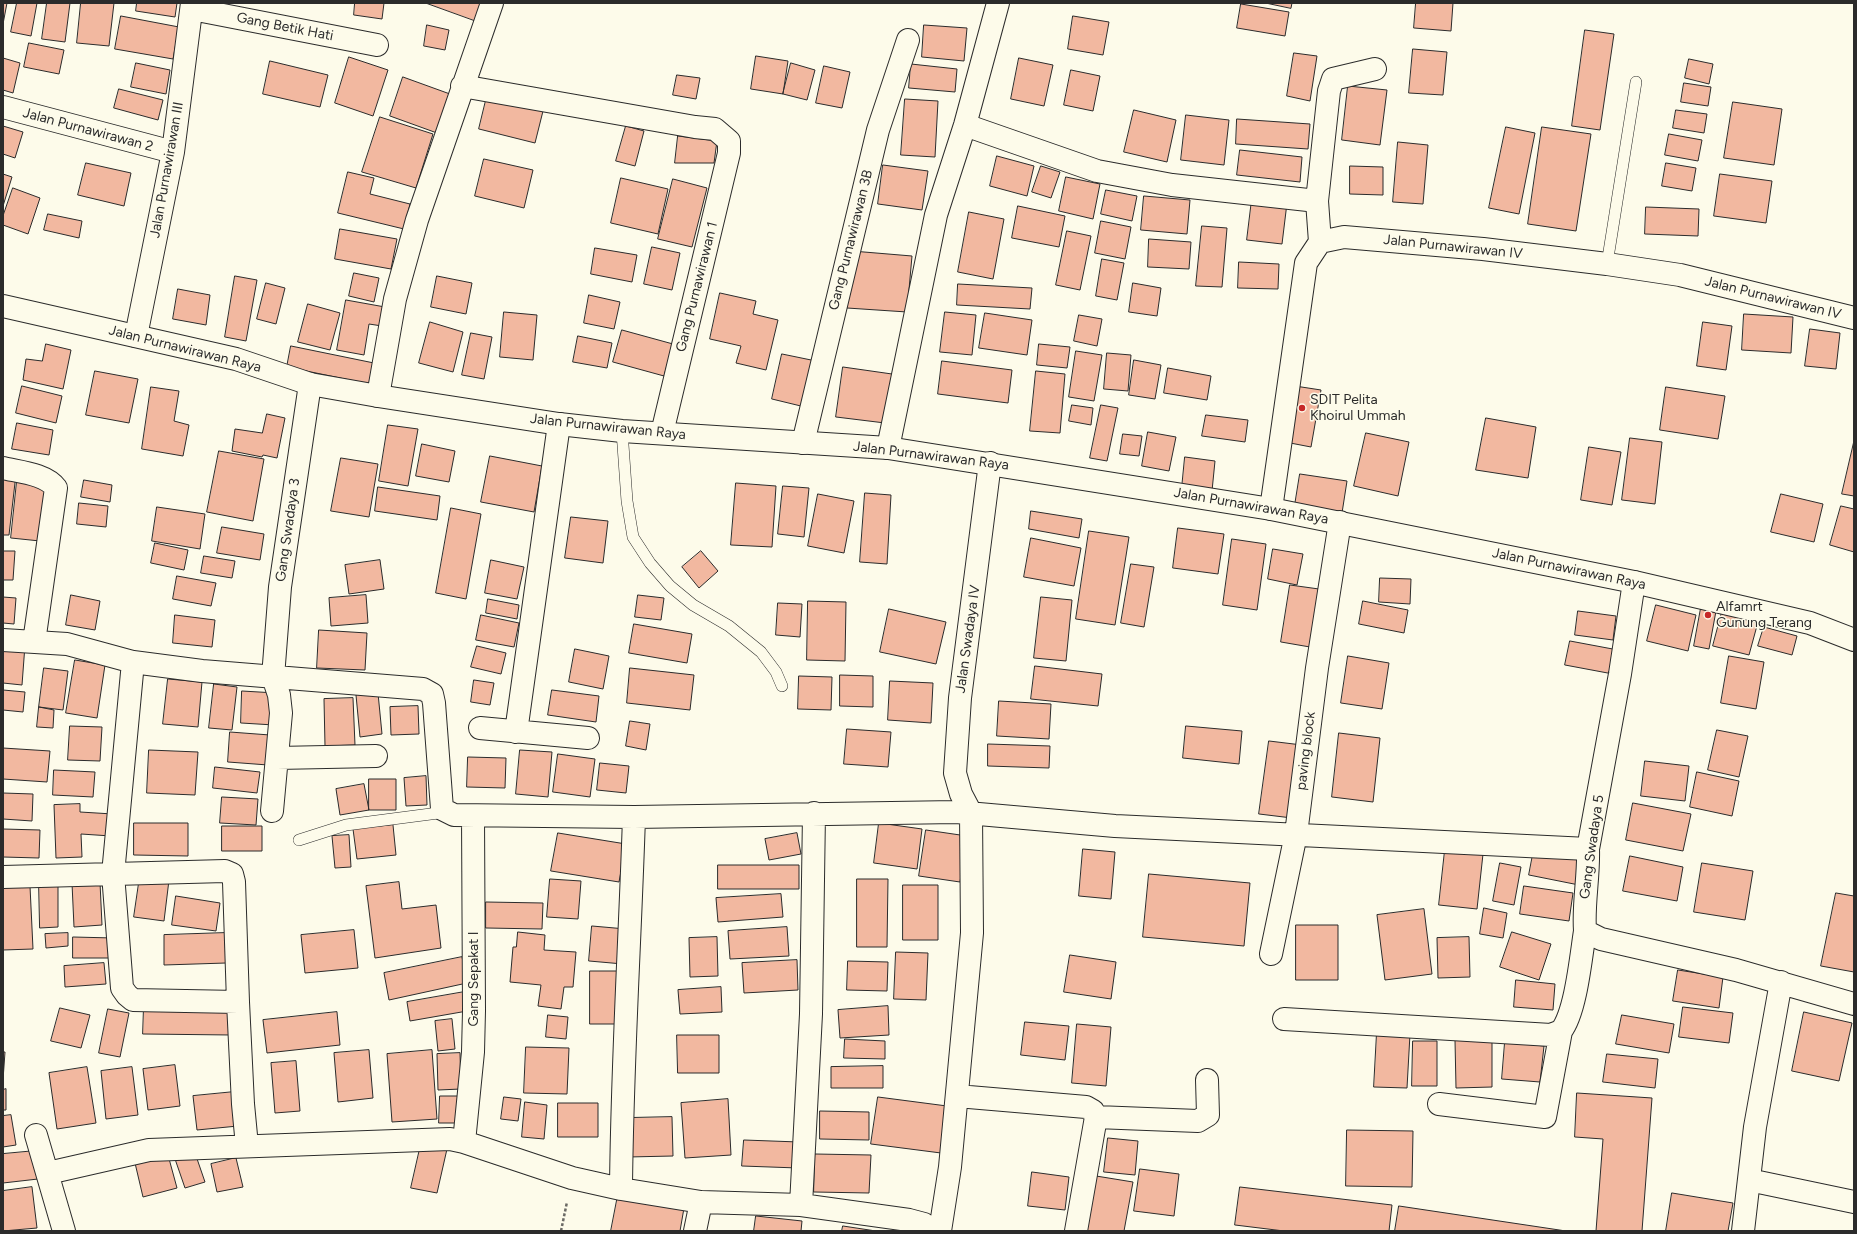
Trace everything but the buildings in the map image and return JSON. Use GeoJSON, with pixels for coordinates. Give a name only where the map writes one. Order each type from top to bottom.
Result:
{"type":"FeatureCollection","features":[{"type":"Feature","properties":{"kind":"street"},"geometry":{"type":"LineString","coordinates":[[378,396],[395,299],[417,220],[462,86],[492,3]]}},
{"type":"Feature","properties":{"kind":"street"},"geometry":{"type":"LineString","coordinates":[[888,448],[936,215],[965,125],[998,3]]}},
{"type":"Feature","properties":{"kind":"street","name":"Gang Betik Hati"},"geometry":{"type":"LineString","coordinates":[[192,6],[378,46]]}},
{"type":"Feature","properties":{"kind":"street","name":"Jalan Purnawirawan III"},"geometry":{"type":"LineString","coordinates":[[136,336],[173,152],[192,6]]}},
{"type":"Feature","properties":{"kind":"street","name":"Gang Purnawirawan 3B"},"geometry":{"type":"LineString","coordinates":[[803,443],[878,130],[908,40]]}},
{"type":"Feature","properties":{"kind":"street"},"geometry":{"type":"LineString","coordinates":[[1271,509],[1306,263],[1320,242],[1317,201],[1329,91],[1333,78],[1375,69]]}},
{"type":"Feature","properties":{"kind":"street","name":"Gang Purnawirawan 1"},"geometry":{"type":"LineString","coordinates":[[462,86],[715,129],[729,141],[729,153],[662,433]]}},
{"type":"Feature","properties":{"kind":"street","name":"Jalan Purnawirawan 2"},"geometry":{"type":"LineString","coordinates":[[3,107],[173,152]]}},
{"type":"Feature","properties":{"kind":"street"},"geometry":{"type":"LineString","coordinates":[[965,125],[1097,171],[1172,185],[1317,201]]}},
{"type":"Feature","properties":{"kind":"street","name":"Jalan Purnawirawan IV"},"geometry":{"type":"LineString","coordinates":[[1320,242],[1344,237],[1483,249],[1607,264],[1680,275],[1854,318]]}},
{"type":"Feature","properties":{"kind":"street","name":"Jalan Purnawirawan Raya"},"geometry":{"type":"LineString","coordinates":[[3,306],[236,358],[310,384],[378,396],[560,424],[622,431],[888,448],[990,463],[1271,509],[1634,582],[1810,623],[1854,640]]}},
{"type":"Feature","properties":{"kind":"street","name":"Gang Swadaya 3"},"geometry":{"type":"LineString","coordinates":[[272,677],[280,588],[310,384]]}},
{"type":"Feature","properties":{"kind":"street"},"geometry":{"type":"LineString","coordinates":[[516,732],[560,424]]}},
{"type":"Feature","properties":{"kind":"street","name":"Jalan Swadaya IV"},"geometry":{"type":"LineString","coordinates":[[971,813],[961,794],[955,772],[960,698],[990,463]]}},
{"type":"Feature","properties":{"kind":"street"},"geometry":{"type":"LineString","coordinates":[[3,468],[44,478],[51,481],[56,488],[34,642]]}},
{"type":"Feature","properties":{"kind":"street","name":"paving block"},"geometry":{"type":"LineString","coordinates":[[1271,954],[1296,834],[1317,668],[1340,522]]}},
{"type":"Feature","properties":{"kind":"street","name":"Gang Swadaya 5"},"geometry":{"type":"LineString","coordinates":[[1438,1104],[1545,1117],[1561,1031],[1568,1022],[1580,963],[1584,931],[1583,910],[1589,867],[1588,849],[1620,674],[1634,582]]}},
{"type":"Feature","properties":{"kind":"street"},"geometry":{"type":"LineString","coordinates":[[3,640],[67,644],[133,662],[202,671],[423,689],[432,694],[442,809],[454,815],[634,817],[956,812],[1115,826],[1588,849]]}},
{"type":"Feature","properties":{"kind":"street"},"geometry":{"type":"LineString","coordinates":[[133,662],[113,874],[122,988],[126,995],[133,1000],[238,1002]]}},
{"type":"Feature","properties":{"kind":"street"},"geometry":{"type":"LineString","coordinates":[[272,677],[279,695],[281,713],[272,811]]}},
{"type":"Feature","properties":{"kind":"street"},"geometry":{"type":"LineString","coordinates":[[480,728],[588,738]]}},
{"type":"Feature","properties":{"kind":"street"},"geometry":{"type":"LineString","coordinates":[[277,758],[376,756]]}},
{"type":"Feature","properties":{"kind":"street"},"geometry":{"type":"LineString","coordinates":[[940,1231],[950,1168],[972,933],[971,813]]}},
{"type":"Feature","properties":{"kind":"street"},"geometry":{"type":"LineString","coordinates":[[802,1205],[811,1014],[814,814]]}},
{"type":"Feature","properties":{"kind":"street","name":"Gang Sepakat I"},"geometry":{"type":"LineString","coordinates":[[464,1142],[473,1052],[473,816]]}},
{"type":"Feature","properties":{"kind":"street"},"geometry":{"type":"LineString","coordinates":[[621,1189],[622,1098],[631,918],[634,817]]}},
{"type":"Feature","properties":{"kind":"street"},"geometry":{"type":"LineString","coordinates":[[3,877],[224,870],[232,874],[234,882],[243,1104],[247,1146]]}},
{"type":"Feature","properties":{"kind":"street"},"geometry":{"type":"LineString","coordinates":[[1584,931],[1601,939],[1781,982],[1854,1004]]}},
{"type":"Feature","properties":{"kind":"street"},"geometry":{"type":"LineString","coordinates":[[1743,1231],[1755,1126],[1781,982]]}},
{"type":"Feature","properties":{"kind":"street"},"geometry":{"type":"LineString","coordinates":[[1284,1019],[1551,1035],[1561,1031]]}},
{"type":"Feature","properties":{"kind":"street"},"geometry":{"type":"LineString","coordinates":[[1096,1117],[1198,1121],[1208,1115],[1207,1080]]}},
{"type":"Feature","properties":{"kind":"street"},"geometry":{"type":"LineString","coordinates":[[957,1096],[1086,1107],[1093,1110],[1096,1117],[1076,1231]]}},
{"type":"Feature","properties":{"kind":"street"},"geometry":{"type":"LineString","coordinates":[[36,1135],[64,1231]]}},
{"type":"Feature","properties":{"kind":"street"},"geometry":{"type":"LineString","coordinates":[[48,1173],[149,1150],[450,1139],[464,1142],[572,1178],[621,1189],[701,1202],[802,1205],[909,1220],[924,1224],[935,1231]]}},
{"type":"Feature","properties":{"kind":"street"},"geometry":{"type":"LineString","coordinates":[[1749,1180],[1854,1202]]}},
{"type":"Feature","properties":{"kind":"street"},"geometry":{"type":"LineString","coordinates":[[695,1231],[701,1202]]}},
{"type":"Feature","properties":{"kind":"lane"},"geometry":{"type":"LineString","coordinates":[[1607,264],[1636,82]]}},
{"type":"Feature","properties":{"kind":"lane"},"geometry":{"type":"LineString","coordinates":[[622,431],[627,502],[633,537],[650,563],[670,586],[693,605],[729,626],[761,652],[776,672],[782,686]]}},
{"type":"Feature","properties":{"kind":"lane"},"geometry":{"type":"LineString","coordinates":[[300,840],[346,825],[446,812]]}},
{"type":"Feature","properties":{"kind":"path"},"geometry":{"type":"LineString","coordinates":[[561,1231],[572,1178]]}},
{"type":"Feature","properties":{"kind":"place","name":"SDIT Pelita Khoirul Ummah"},"geometry":{"type":"Point","coordinates":[1302,408]}},
{"type":"Feature","properties":{"kind":"place","name":"Alfamrt Gunung Terang"},"geometry":{"type":"Point","coordinates":[1708,615]}}]}
